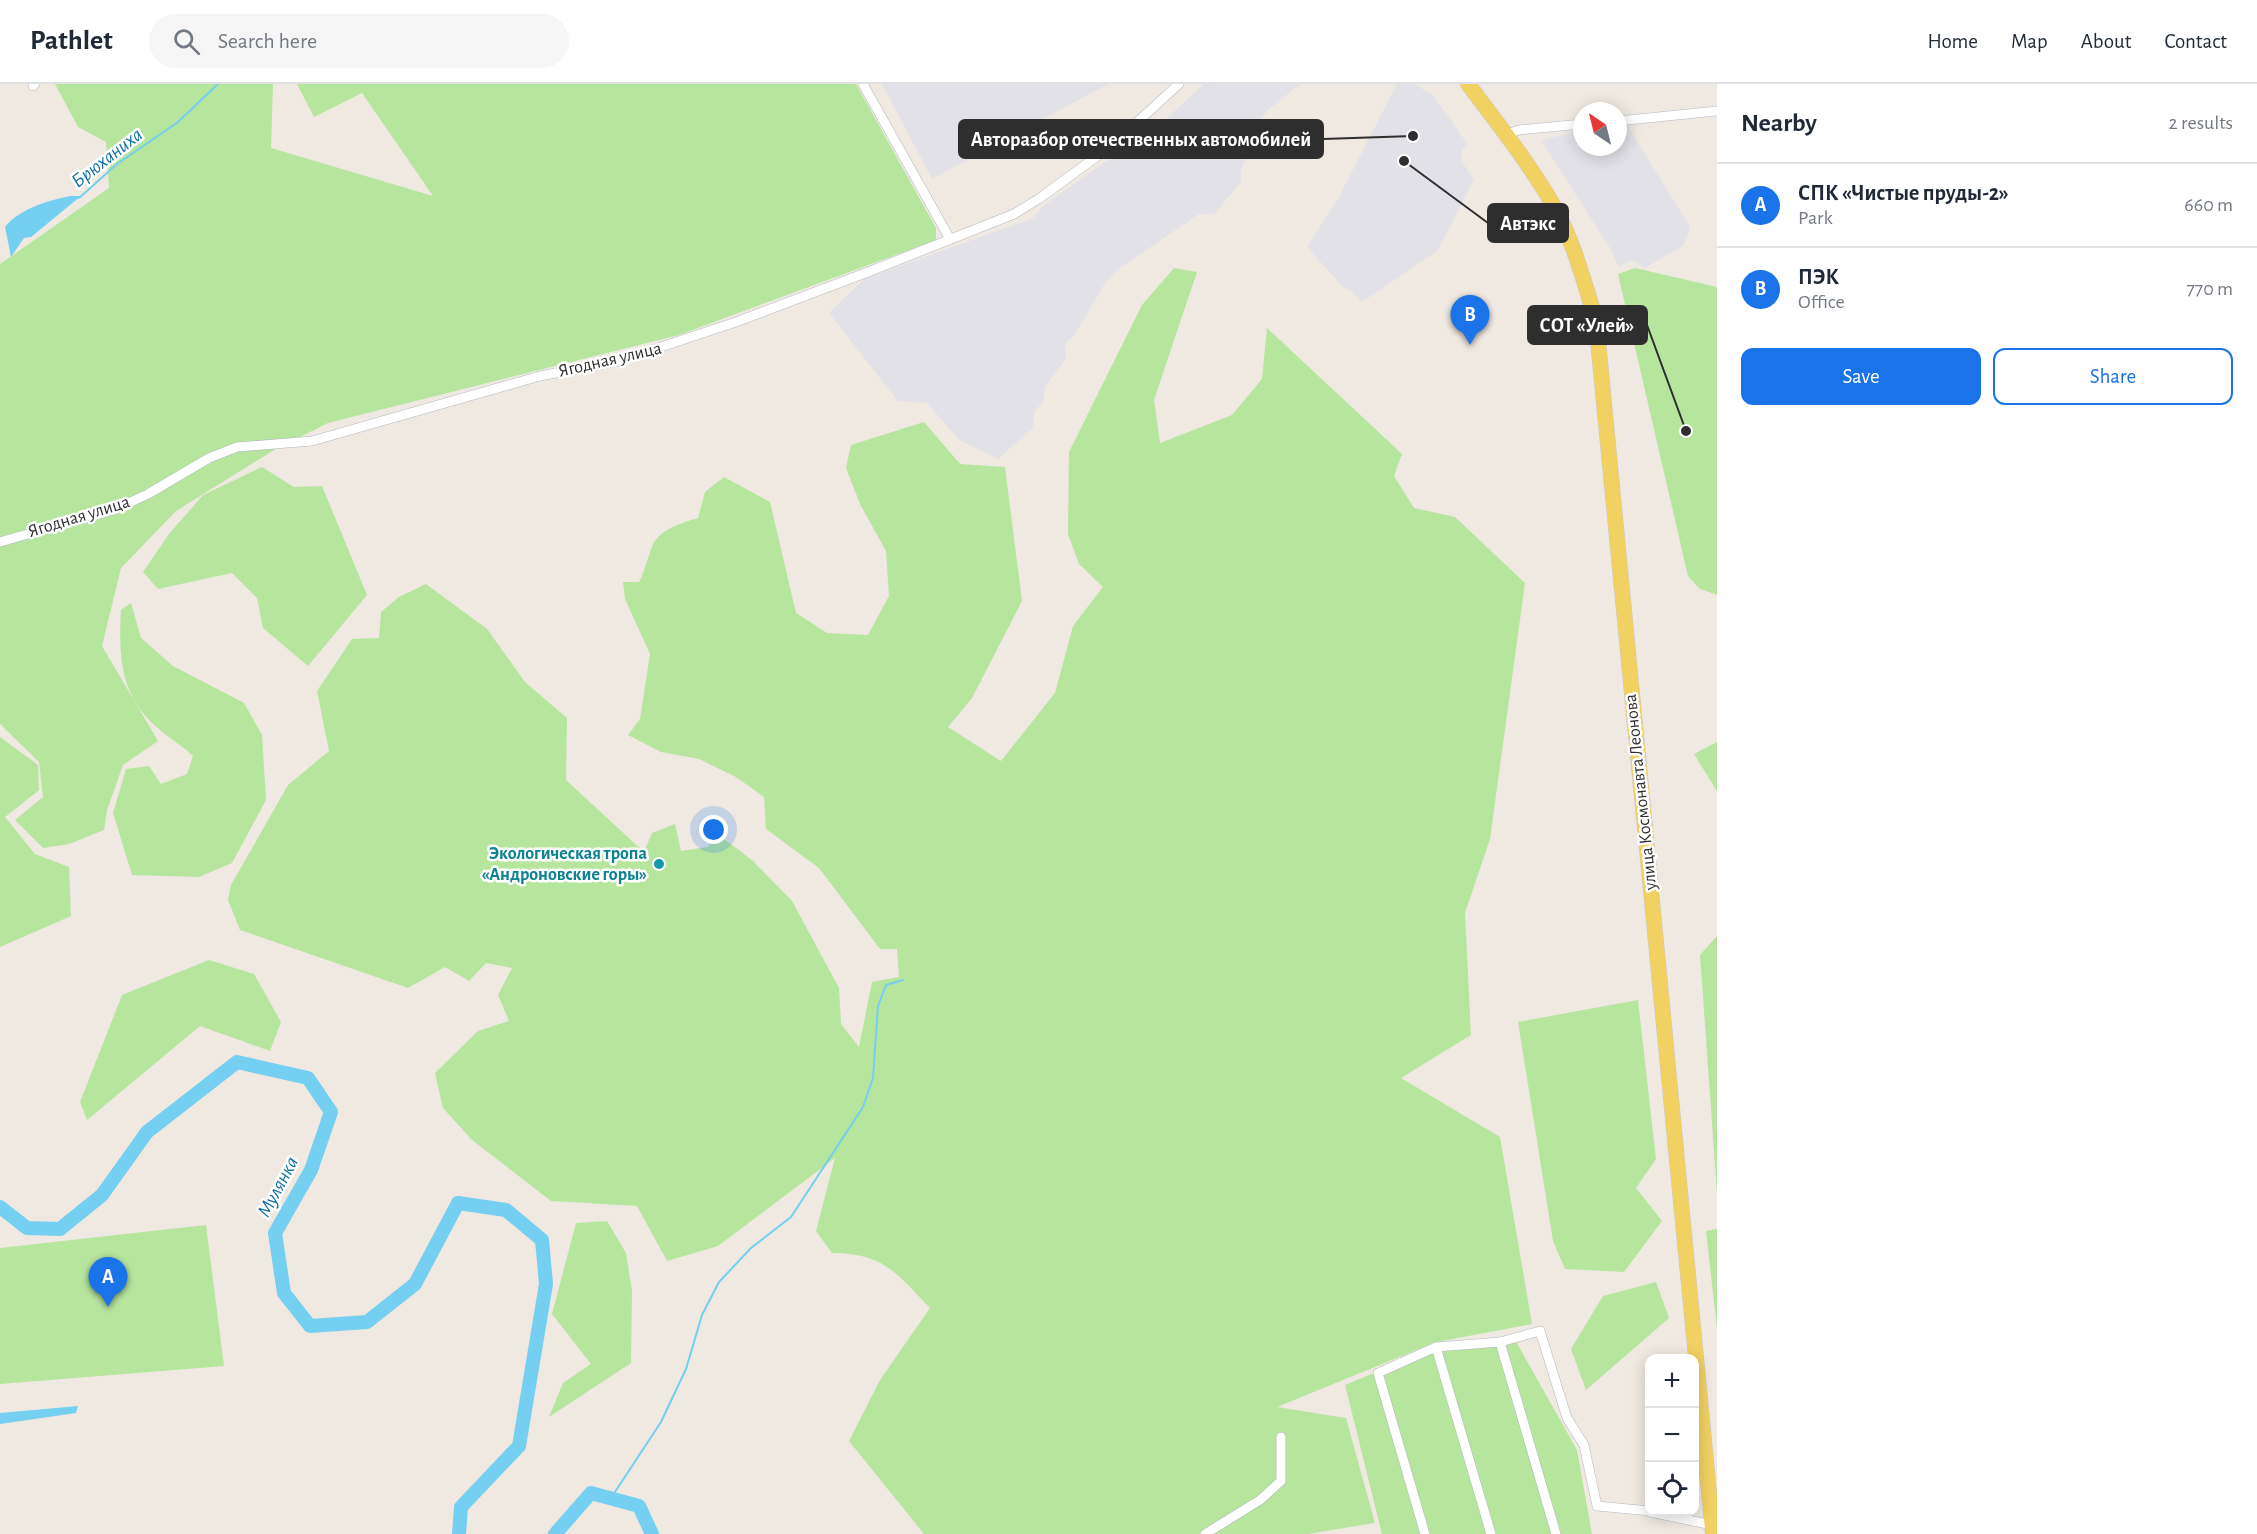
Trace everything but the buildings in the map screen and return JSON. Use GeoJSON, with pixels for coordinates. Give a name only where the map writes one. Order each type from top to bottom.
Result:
{"type":"FeatureCollection","features":[{"type":"Feature","properties":{"kind":"main road","name":"улица Космонавта Леонова"},"geometry":{"type":"LineString","coordinates":[[1468,84],[1555,209],[1578,261],[1596,320],[1713,1530]]}},
{"type":"Feature","properties":{"kind":"street"},"geometry":{"type":"LineString","coordinates":[[863,84],[950,239]]}},
{"type":"Feature","properties":{"kind":"street","name":"Ягодная улица"},"geometry":{"type":"LineString","coordinates":[[0,542],[45,527],[77,521],[113,510],[148,494],[209,458],[237,447],[312,441],[540,376],[619,361],[736,322],[950,239],[1014,214],[1040,198],[1111,146],[1179,84]]}},
{"type":"Feature","properties":{"kind":"street"},"geometry":{"type":"LineString","coordinates":[[1627,120],[1717,111]]}},
{"type":"Feature","properties":{"kind":"street"},"geometry":{"type":"LineString","coordinates":[[1505,135],[1519,130],[1573,125]]}},
{"type":"Feature","properties":{"kind":"street"},"geometry":{"type":"LineString","coordinates":[[1425,1534],[1378,1373],[1436,1347],[1500,1341],[1540,1331],[1567,1418],[1584,1445],[1597,1506],[1645,1511]]}},
{"type":"Feature","properties":{"kind":"street"},"geometry":{"type":"LineString","coordinates":[[1500,1341],[1556,1534]]}},
{"type":"Feature","properties":{"kind":"street"},"geometry":{"type":"LineString","coordinates":[[1436,1347],[1491,1534]]}},
{"type":"Feature","properties":{"kind":"street"},"geometry":{"type":"LineString","coordinates":[[1205,1534],[1260,1500],[1281,1480],[1281,1437]]}},
{"type":"Feature","properties":{"kind":"street"},"geometry":{"type":"LineString","coordinates":[[1667,1516],[1713,1530]]}},
{"type":"Feature","properties":{"kind":"shaded area"},"geometry":{"type":"Polygon","coordinates":[[[882,84],[1108,84],[932,179],[882,84]]]}},
{"type":"Feature","properties":{"kind":"shaded area"},"geometry":{"type":"Polygon","coordinates":[[[1204,84],[1300,84],[1267,111],[1258,122],[1259,135],[1241,168],[1241,182],[1214,214],[1199,214],[1117,270],[1105,283],[1075,334],[1065,344],[1066,358],[1045,387],[1044,401],[1034,412],[1033,428],[998,459],[959,440],[927,403],[898,401],[829,313],[864,279],[1033,218],[1044,205],[1129,146],[1145,138],[1204,84]]]}},
{"type":"Feature","properties":{"kind":"shaded area"},"geometry":{"type":"Polygon","coordinates":[[[1397,84],[1414,84],[1433,95],[1468,145],[1462,150],[1461,161],[1474,179],[1438,250],[1362,302],[1350,290],[1344,288],[1307,247],[1339,197],[1397,84]]]}},
{"type":"Feature","properties":{"kind":"shaded area"},"geometry":{"type":"Polygon","coordinates":[[[1627,125],[1690,227],[1684,245],[1645,268],[1632,260],[1619,267],[1610,248],[1541,140],[1571,133],[1569,127],[1573,127],[1573,156],[1627,156],[1627,125]]]}},
{"type":"Feature","properties":{"kind":"green space"},"geometry":{"type":"Polygon","coordinates":[[[55,84],[273,84],[271,148],[433,196],[362,93],[314,117],[297,84],[856,84],[936,228],[936,240],[679,335],[328,423],[274,450],[176,511],[121,568],[102,646],[158,741],[123,765],[107,810],[104,830],[69,844],[43,848],[15,820],[43,797],[39,762],[0,724],[0,264],[109,188],[106,142],[78,127],[55,84]]]}},
{"type":"Feature","properties":{"kind":"green space"},"geometry":{"type":"Polygon","coordinates":[[[1174,268],[1197,272],[1154,400],[1160,443],[1232,415],[1262,379],[1267,328],[1402,454],[1394,476],[1414,508],[1455,517],[1525,583],[1490,839],[1465,913],[1471,1035],[1401,1078],[1500,1137],[1532,1324],[1436,1342],[1277,1407],[1346,1418],[1375,1523],[1307,1534],[924,1534],[849,1441],[880,1380],[930,1308],[888,1267],[864,1257],[832,1253],[816,1231],[835,1158],[718,1246],[667,1261],[637,1206],[551,1201],[472,1140],[443,1108],[435,1073],[478,1031],[509,1021],[498,995],[512,968],[486,963],[469,981],[445,967],[408,988],[240,930],[228,900],[231,885],[288,785],[329,751],[317,691],[352,639],[379,638],[381,612],[399,597],[426,584],[487,629],[525,682],[567,718],[566,780],[644,852],[652,833],[675,824],[681,851],[708,847],[716,833],[752,860],[792,901],[839,988],[841,1024],[859,1047],[872,982],[899,977],[897,949],[880,949],[819,868],[766,829],[764,797],[736,777],[699,759],[661,752],[628,735],[640,719],[650,654],[625,599],[623,582],[639,582],[659,536],[669,529],[698,518],[705,492],[724,477],[770,502],[796,613],[827,633],[868,635],[889,596],[886,551],[860,504],[846,468],[851,445],[924,422],[960,464],[1005,467],[1022,601],[972,698],[948,727],[1001,761],[1055,693],[1073,626],[1103,587],[1079,564],[1068,534],[1069,452],[1142,305],[1174,268]]]}},
{"type":"Feature","properties":{"kind":"green space"},"geometry":{"type":"Polygon","coordinates":[[[1635,268],[1717,287],[1717,595],[1700,589],[1688,576],[1618,274],[1635,268]]]}},
{"type":"Feature","properties":{"kind":"green space"},"geometry":{"type":"Polygon","coordinates":[[[262,467],[294,487],[322,486],[367,595],[308,666],[263,628],[257,598],[232,573],[158,589],[143,572],[169,534],[203,495],[262,467]]]}},
{"type":"Feature","properties":{"kind":"green space"},"geometry":{"type":"Polygon","coordinates":[[[131,603],[141,638],[173,666],[244,703],[262,735],[266,800],[232,863],[199,877],[132,875],[113,813],[126,769],[149,766],[161,784],[187,774],[193,756],[148,719],[129,689],[122,664],[120,624],[121,610],[131,603]]]}},
{"type":"Feature","properties":{"kind":"green space"},"geometry":{"type":"Polygon","coordinates":[[[0,737],[38,765],[39,790],[5,817],[35,854],[69,867],[71,916],[0,947],[0,737]]]}},
{"type":"Feature","properties":{"kind":"green space"},"geometry":{"type":"Polygon","coordinates":[[[1717,742],[1717,791],[1694,754],[1717,742]]]}},
{"type":"Feature","properties":{"kind":"green space"},"geometry":{"type":"Polygon","coordinates":[[[1717,936],[1717,1193],[1700,955],[1717,936]]]}},
{"type":"Feature","properties":{"kind":"green space"},"geometry":{"type":"Polygon","coordinates":[[[209,960],[254,974],[281,1022],[270,1051],[200,1026],[87,1120],[80,1102],[122,995],[209,960]]]}},
{"type":"Feature","properties":{"kind":"green space"},"geometry":{"type":"Polygon","coordinates":[[[1638,1000],[1656,1159],[1636,1188],[1662,1221],[1624,1272],[1565,1269],[1553,1241],[1518,1022],[1638,1000]]]}},
{"type":"Feature","properties":{"kind":"green space"},"geometry":{"type":"Polygon","coordinates":[[[607,1221],[626,1253],[632,1291],[631,1363],[549,1417],[563,1383],[591,1364],[552,1314],[576,1223],[607,1221]]]}},
{"type":"Feature","properties":{"kind":"green space"},"geometry":{"type":"Polygon","coordinates":[[[206,1225],[224,1366],[0,1384],[0,1248],[206,1225]]]}},
{"type":"Feature","properties":{"kind":"green space"},"geometry":{"type":"Polygon","coordinates":[[[1717,1229],[1717,1328],[1706,1231],[1717,1229]]]}},
{"type":"Feature","properties":{"kind":"green space"},"geometry":{"type":"Polygon","coordinates":[[[1656,1282],[1669,1318],[1586,1390],[1571,1349],[1603,1296],[1656,1282]]]}},
{"type":"Feature","properties":{"kind":"green space"},"geometry":{"type":"Polygon","coordinates":[[[1514,1338],[1577,1450],[1592,1534],[1382,1534],[1345,1385],[1417,1355],[1514,1338]]]}},
{"type":"Feature","properties":{"kind":"water"},"geometry":{"type":"Polygon","coordinates":[[[71,196],[81,196],[31,237],[24,238],[11,257],[5,227],[26,210],[71,196]]]}},
{"type":"Feature","properties":{"kind":"water"},"geometry":{"type":"Polygon","coordinates":[[[78,1406],[76,1413],[0,1424],[0,1413],[78,1406]]]}},
{"type":"Feature","properties":{"kind":"waterway","name":"Брюханиха"},"geometry":{"type":"LineString","coordinates":[[79,198],[117,164],[178,122],[218,84]]}},
{"type":"Feature","properties":{"kind":"waterway"},"geometry":{"type":"LineString","coordinates":[[611,1498],[661,1422],[686,1369],[702,1315],[719,1282],[751,1248],[791,1217],[863,1107],[873,1078],[878,1006],[886,985],[903,980]]}},
{"type":"Feature","properties":{"kind":"waterway","name":"Мулянка"},"geometry":{"type":"LineString","coordinates":[[0,1207],[27,1228],[60,1229],[102,1195],[147,1132],[237,1062],[308,1078],[331,1112],[311,1170],[275,1233],[284,1293],[310,1326],[367,1322],[415,1284],[458,1203],[506,1210],[542,1240],[546,1284],[519,1446],[461,1507],[459,1534]]}},
{"type":"Feature","properties":{"kind":"waterway","name":"Мулянка"},"geometry":{"type":"LineString","coordinates":[[555,1534],[591,1493],[639,1506],[652,1534]]}},
{"type":"Feature","properties":{"kind":"place","name":"Авторазбор отечественных автомобилей"},"geometry":{"type":"Point","coordinates":[1413,136]}},
{"type":"Feature","properties":{"kind":"place","name":"Автэкс"},"geometry":{"type":"Point","coordinates":[1404,161]}},
{"type":"Feature","properties":{"kind":"place","name":"ПЭК"},"geometry":{"type":"Point","coordinates":[1470,345]}},
{"type":"Feature","properties":{"kind":"place","name":"СОТ «Улей»"},"geometry":{"type":"Point","coordinates":[1686,431]}},
{"type":"Feature","properties":{"kind":"place","name":"Экологическая тропа «Андроновские горы»"},"geometry":{"type":"Point","coordinates":[659,864]}},
{"type":"Feature","properties":{"kind":"place","name":"СПК «Чистые пруды-2»"},"geometry":{"type":"Point","coordinates":[108,1307]}}]}
